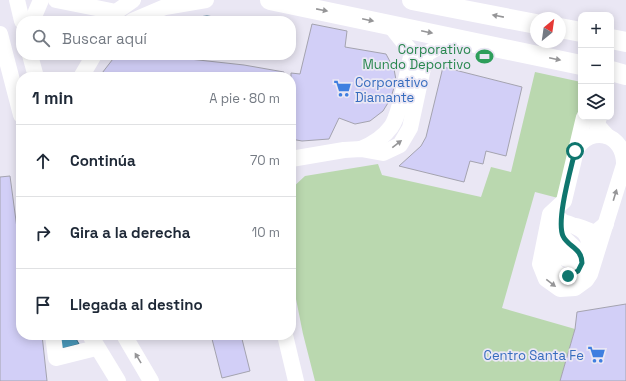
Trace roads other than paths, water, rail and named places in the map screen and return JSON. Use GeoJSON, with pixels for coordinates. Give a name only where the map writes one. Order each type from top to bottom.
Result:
{"type":"FeatureCollection","features":[{"type":"Feature","properties":{"kind":"main road"},"geometry":{"type":"LineString","coordinates":[[270,0],[578,64]]}},
{"type":"Feature","properties":{"kind":"main road"},"geometry":{"type":"LineString","coordinates":[[412,0],[530,23]]}},
{"type":"Feature","properties":{"kind":"main road"},"geometry":{"type":"LineString","coordinates":[[566,29],[578,31]]}},
{"type":"Feature","properties":{"kind":"main road"},"geometry":{"type":"LineString","coordinates":[[614,40],[626,42]]}},
{"type":"Feature","properties":{"kind":"main road"},"geometry":{"type":"LineString","coordinates":[[614,73],[626,75]]}},
{"type":"Feature","properties":{"kind":"street"},"geometry":{"type":"LineString","coordinates":[[17,0],[21,16]]}},
{"type":"Feature","properties":{"kind":"street"},"geometry":{"type":"LineString","coordinates":[[34,16],[41,0]]}},
{"type":"Feature","properties":{"kind":"street"},"geometry":{"type":"LineString","coordinates":[[56,0],[116,12],[133,0]]}},
{"type":"Feature","properties":{"kind":"street"},"geometry":{"type":"LineString","coordinates":[[144,16],[165,7],[206,0]]}},
{"type":"Feature","properties":{"kind":"street"},"geometry":{"type":"LineString","coordinates":[[296,158],[361,149],[375,143],[392,127],[412,53],[389,24]]}},
{"type":"Feature","properties":{"kind":"street"},"geometry":{"type":"LineString","coordinates":[[0,34],[16,96]]}},
{"type":"Feature","properties":{"kind":"street"},"geometry":{"type":"LineString","coordinates":[[361,149],[383,153],[400,144],[410,128],[426,54],[454,38]]}},
{"type":"Feature","properties":{"kind":"street"},"geometry":{"type":"LineString","coordinates":[[31,60],[35,72]]}},
{"type":"Feature","properties":{"kind":"street"},"geometry":{"type":"LineString","coordinates":[[84,72],[91,60]]}},
{"type":"Feature","properties":{"kind":"street"},"geometry":{"type":"LineString","coordinates":[[564,201],[550,214],[548,249],[551,264],[559,275],[571,276],[581,267],[581,254],[563,237],[560,223],[583,120]]}},
{"type":"Feature","properties":{"kind":"street"},"geometry":{"type":"LineString","coordinates":[[548,249],[540,264],[546,280],[560,288],[574,288],[586,280],[590,274],[624,165],[624,158],[619,144],[607,136],[597,125],[598,120]]}},
{"type":"Feature","properties":{"kind":"street"},"geometry":{"type":"LineString","coordinates":[[575,151],[584,139],[591,136],[607,136]]}},
{"type":"Feature","properties":{"kind":"street"},"geometry":{"type":"LineString","coordinates":[[551,228],[566,223],[583,230],[586,233],[589,244],[583,256],[573,260],[568,260],[559,255],[554,245],[554,240],[558,232],[562,228],[574,225],[595,232],[606,224]]}},
{"type":"Feature","properties":{"kind":"street"},"geometry":{"type":"LineString","coordinates":[[54,340],[56,358],[93,341],[118,381]]}},
{"type":"Feature","properties":{"kind":"street"},"geometry":{"type":"LineString","coordinates":[[127,340],[151,381]]}},
{"type":"Feature","properties":{"kind":"street"},"geometry":{"type":"LineString","coordinates":[[286,340],[296,381]]}},
{"type":"Feature","properties":{"kind":"water"},"geometry":{"type":"Polygon","coordinates":[[[60,340],[77,340],[79,344],[61,349],[60,340]]]}},
{"type":"Feature","properties":{"kind":"place","name":"Corporativo Mundo Deportivo"},"geometry":{"type":"Point","coordinates":[484,56]}},
{"type":"Feature","properties":{"kind":"place","name":"Corporativo Diamante"},"geometry":{"type":"Point","coordinates":[342,89]}},
{"type":"Feature","properties":{"kind":"place","name":"Centro Santa Fe"},"geometry":{"type":"Point","coordinates":[597,355]}}]}
